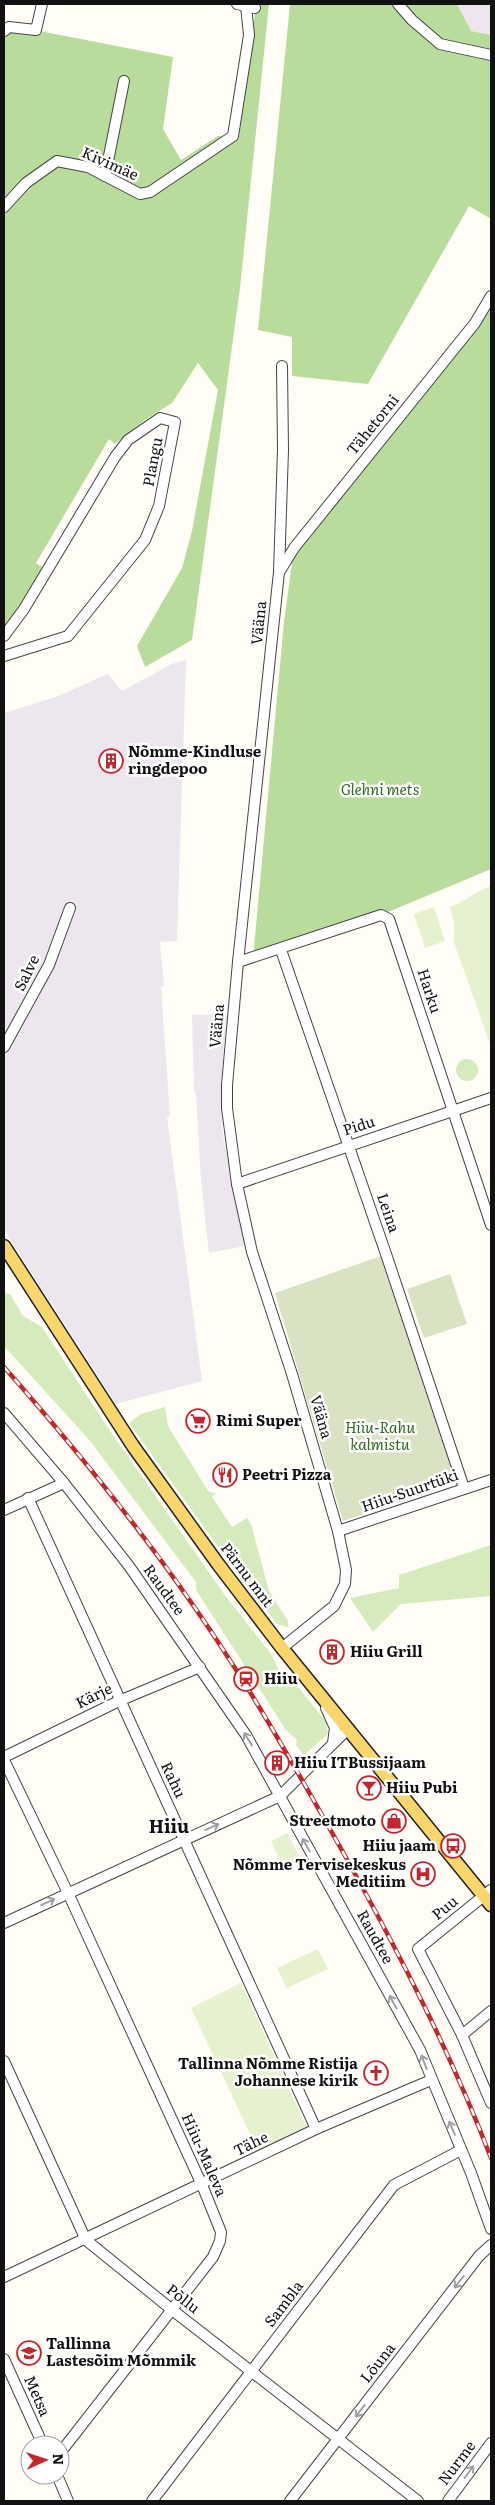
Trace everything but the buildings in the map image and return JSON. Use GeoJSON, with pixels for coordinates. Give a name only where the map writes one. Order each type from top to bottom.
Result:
{"type":"FeatureCollection","features":[{"type":"Feature","properties":{"kind":"main road","name":"Pärnu mnt"},"geometry":{"type":"LineString","coordinates":[[4,1246],[133,1446],[282,1648],[489,1897]]}},
{"type":"Feature","properties":{"kind":"street"},"geometry":{"type":"LineString","coordinates":[[4,31],[9,27],[36,30],[42,4]]}},
{"type":"Feature","properties":{"kind":"street"},"geometry":{"type":"LineString","coordinates":[[398,4],[412,20],[440,44],[491,55]]}},
{"type":"Feature","properties":{"kind":"street","name":"Kivimäe"},"geometry":{"type":"LineString","coordinates":[[4,207],[26,183],[56,161],[88,167],[140,194],[150,192],[234,136],[249,32],[246,6]]}},
{"type":"Feature","properties":{"kind":"street"},"geometry":{"type":"LineString","coordinates":[[105,176],[124,81]]}},
{"type":"Feature","properties":{"kind":"street","name":"Tähetorni"},"geometry":{"type":"LineString","coordinates":[[279,572],[294,548],[475,323],[491,296]]}},
{"type":"Feature","properties":{"kind":"street","name":"Vääna"},"geometry":{"type":"LineString","coordinates":[[282,366],[283,450],[279,572],[238,962],[227,1085],[228,1130],[237,1184],[259,1277],[292,1374],[338,1531],[346,1570],[345,1584],[341,1596],[334,1606],[282,1648]]}},
{"type":"Feature","properties":{"kind":"street","name":"Plangu"},"geometry":{"type":"LineString","coordinates":[[4,636],[24,609],[115,457],[128,440],[160,418],[175,422],[160,506],[145,540],[68,636],[4,656]]}},
{"type":"Feature","properties":{"kind":"street","name":"Salve"},"geometry":{"type":"LineString","coordinates":[[4,1047],[49,965],[70,908]]}},
{"type":"Feature","properties":{"kind":"street","name":"Harku"},"geometry":{"type":"LineString","coordinates":[[238,962],[281,950],[381,915],[389,919],[491,1225]]}},
{"type":"Feature","properties":{"kind":"street","name":"Leina"},"geometry":{"type":"LineString","coordinates":[[281,950],[349,1145],[464,1488]]}},
{"type":"Feature","properties":{"kind":"street","name":"Pidu"},"geometry":{"type":"LineString","coordinates":[[237,1184],[491,1098]]}},
{"type":"Feature","properties":{"kind":"street","name":"Raudtee"},"geometry":{"type":"LineString","coordinates":[[4,1413],[64,1483],[129,1566],[246,1735],[420,2050],[491,2229]]}},
{"type":"Feature","properties":{"kind":"street","name":"Hiiu-Suurtüki"},"geometry":{"type":"LineString","coordinates":[[338,1531],[491,1480]]}},
{"type":"Feature","properties":{"kind":"street"},"geometry":{"type":"LineString","coordinates":[[4,1510],[64,1483]]}},
{"type":"Feature","properties":{"kind":"street","name":"Rahu"},"geometry":{"type":"LineString","coordinates":[[28,1498],[119,1701],[316,2129]]}},
{"type":"Feature","properties":{"kind":"street","name":"Kärje"},"geometry":{"type":"LineString","coordinates":[[4,1758],[119,1701],[200,1667]]}},
{"type":"Feature","properties":{"kind":"street"},"geometry":{"type":"LineString","coordinates":[[323,1697],[335,1728],[332,1744]]}},
{"type":"Feature","properties":{"kind":"street"},"geometry":{"type":"LineString","coordinates":[[4,1923],[280,1796],[348,1728]]}},
{"type":"Feature","properties":{"kind":"street","name":"Hiiu-Maleva"},"geometry":{"type":"LineString","coordinates":[[4,1758],[202,2185],[221,2232],[220,2241],[212,2257],[70,2441]]}},
{"type":"Feature","properties":{"kind":"street","name":"Puu"},"geometry":{"type":"LineString","coordinates":[[462,2035],[418,1948],[489,1897]]}},
{"type":"Feature","properties":{"kind":"street"},"geometry":{"type":"LineString","coordinates":[[491,2011],[462,2035],[491,2102]]}},
{"type":"Feature","properties":{"kind":"street","name":"Põllu"},"geometry":{"type":"LineString","coordinates":[[4,2061],[86,2240],[171,2309],[252,2370],[338,2440],[418,2501]]}},
{"type":"Feature","properties":{"kind":"street","name":"Tähe"},"geometry":{"type":"LineString","coordinates":[[4,2277],[202,2185],[316,2129],[431,2080]]}},
{"type":"Feature","properties":{"kind":"street","name":"Sambla"},"geometry":{"type":"LineString","coordinates":[[152,2501],[394,2185],[460,2150]]}},
{"type":"Feature","properties":{"kind":"street","name":"Lõuna"},"geometry":{"type":"LineString","coordinates":[[290,2501],[479,2256],[491,2245]]}},
{"type":"Feature","properties":{"kind":"street","name":"Metsa"},"geometry":{"type":"LineString","coordinates":[[4,2359],[38,2435]]}},
{"type":"Feature","properties":{"kind":"street","name":"Nurme"},"geometry":{"type":"LineString","coordinates":[[448,2501],[491,2443]]}},
{"type":"Feature","properties":{"kind":"street"},"geometry":{"type":"LineString","coordinates":[[61,2485],[68,2501]]}},
{"type":"Feature","properties":{"kind":"shaded area"},"geometry":{"type":"Polygon","coordinates":[[[457,4],[491,4],[491,35],[471,31],[457,4]]]}},
{"type":"Feature","properties":{"kind":"shaded area"},"geometry":{"type":"Polygon","coordinates":[[[186,660],[177,941],[160,942],[164,986],[161,987],[170,1116],[167,1117],[202,1381],[116,1404],[4,1230],[4,713],[56,697],[108,674],[122,691],[172,664],[186,660]]]}},
{"type":"Feature","properties":{"kind":"shaded area"},"geometry":{"type":"Polygon","coordinates":[[[192,1015],[227,1015],[221,1083],[222,1130],[245,1246],[209,1253],[201,1180],[196,1094],[194,1090],[192,1015]]]}},
{"type":"Feature","properties":{"kind":"green space"},"geometry":{"type":"Polygon","coordinates":[[[256,4],[269,4],[240,288],[192,640],[145,667],[137,646],[182,568],[192,531],[218,390],[198,363],[172,403],[146,419],[115,444],[109,439],[36,563],[45,569],[4,628],[4,24],[173,57],[163,129],[181,160],[218,136],[239,137],[256,4]]]}},
{"type":"Feature","properties":{"kind":"green space"},"geometry":{"type":"Polygon","coordinates":[[[290,4],[457,4],[471,31],[491,35],[491,219],[469,206],[368,384],[292,376],[292,337],[258,330],[290,4]]]}},
{"type":"Feature","properties":{"kind":"green space","name":"Glehni mets"},"geometry":{"type":"Polygon","coordinates":[[[491,296],[491,869],[381,915],[253,958],[284,622],[294,548],[491,296]]]}},
{"type":"Feature","properties":{"kind":"green space"},"geometry":{"type":"Polygon","coordinates":[[[491,886],[491,1047],[454,942],[454,921],[450,907],[491,886]]]}},
{"type":"Feature","properties":{"kind":"green space"},"geometry":{"type":"Polygon","coordinates":[[[434,907],[445,941],[425,948],[414,914],[434,907]]]}},
{"type":"Feature","properties":{"kind":"green space"},"geometry":{"type":"Polygon","coordinates":[[[467,1059],[475,1062],[478,1070],[475,1078],[467,1081],[459,1078],[456,1070],[459,1062],[467,1059]]]}},
{"type":"Feature","properties":{"kind":"green space","name":"Hiiu-Rahu kalmistu"},"geometry":{"type":"Polygon","coordinates":[[[381,1256],[457,1482],[409,1499],[407,1493],[387,1499],[389,1506],[343,1521],[275,1293],[381,1256]]]}},
{"type":"Feature","properties":{"kind":"green space"},"geometry":{"type":"Polygon","coordinates":[[[450,1274],[467,1324],[424,1338],[407,1289],[450,1274]]]}},
{"type":"Feature","properties":{"kind":"green space"},"geometry":{"type":"Polygon","coordinates":[[[4,1293],[10,1294],[23,1316],[42,1327],[108,1428],[224,1594],[271,1654],[282,1676],[290,1677],[326,1722],[328,1734],[304,1755],[296,1745],[297,1740],[286,1730],[196,1590],[196,1582],[91,1442],[4,1346],[4,1293]]]}},
{"type":"Feature","properties":{"kind":"green space"},"geometry":{"type":"Polygon","coordinates":[[[165,1407],[168,1426],[208,1491],[216,1494],[212,1497],[232,1527],[247,1518],[251,1524],[269,1591],[288,1621],[288,1627],[277,1624],[243,1581],[129,1423],[141,1414],[165,1407]]]}},
{"type":"Feature","properties":{"kind":"green space"},"geometry":{"type":"Polygon","coordinates":[[[491,1545],[491,1596],[401,1604],[373,1632],[350,1598],[399,1588],[399,1575],[491,1545]]]}},
{"type":"Feature","properties":{"kind":"green space"},"geometry":{"type":"Polygon","coordinates":[[[287,1833],[301,1860],[284,1868],[271,1841],[287,1833]]]}},
{"type":"Feature","properties":{"kind":"green space"},"geometry":{"type":"Polygon","coordinates":[[[318,1949],[328,1969],[287,1988],[277,1968],[318,1949]]]}},
{"type":"Feature","properties":{"kind":"green space"},"geometry":{"type":"Polygon","coordinates":[[[241,1983],[307,2128],[258,2151],[191,2008],[241,1983]]]}},
{"type":"Feature","properties":{"kind":"railway"},"geometry":{"type":"LineString","coordinates":[[4,1367],[100,1481],[161,1560],[218,1642],[258,1705],[385,1929],[459,2080],[491,2158]]}},
{"type":"Feature","properties":{"kind":"place","name":"Nõmme-Kindluse ringdepoo"},"geometry":{"type":"Point","coordinates":[111,761]}},
{"type":"Feature","properties":{"kind":"place","name":"Rimi Super"},"geometry":{"type":"Point","coordinates":[198,1421]}},
{"type":"Feature","properties":{"kind":"place","name":"Peetri Pizza"},"geometry":{"type":"Point","coordinates":[225,1475]}},
{"type":"Feature","properties":{"kind":"place","name":"Hiiu Grill"},"geometry":{"type":"Point","coordinates":[332,1652]}},
{"type":"Feature","properties":{"kind":"place","name":"Hiiu"},"geometry":{"type":"Point","coordinates":[246,1679]}},
{"type":"Feature","properties":{"kind":"place","name":"Hiiu ITBussijaam"},"geometry":{"type":"Point","coordinates":[277,1763]}},
{"type":"Feature","properties":{"kind":"place","name":"Hiiu Pubi"},"geometry":{"type":"Point","coordinates":[369,1788]}},
{"type":"Feature","properties":{"kind":"place","name":"Streetmoto"},"geometry":{"type":"Point","coordinates":[394,1821]}},
{"type":"Feature","properties":{"kind":"place","name":"Hiiu jaam"},"geometry":{"type":"Point","coordinates":[453,1846]}},
{"type":"Feature","properties":{"kind":"place","name":"Nõmme Tervisekeskus Meditiim"},"geometry":{"type":"Point","coordinates":[423,1874]}},
{"type":"Feature","properties":{"kind":"place","name":"Tallinna Nõmme Ristija Johannese kirik"},"geometry":{"type":"Point","coordinates":[376,2073]}},
{"type":"Feature","properties":{"kind":"place","name":"Tallinna Lastesõim Mõmmik"},"geometry":{"type":"Point","coordinates":[29,2353]}},
{"type":"Feature","properties":{"kind":"district","name":"Hiiu"},"geometry":{"type":"Point","coordinates":[169,1827]}}]}
